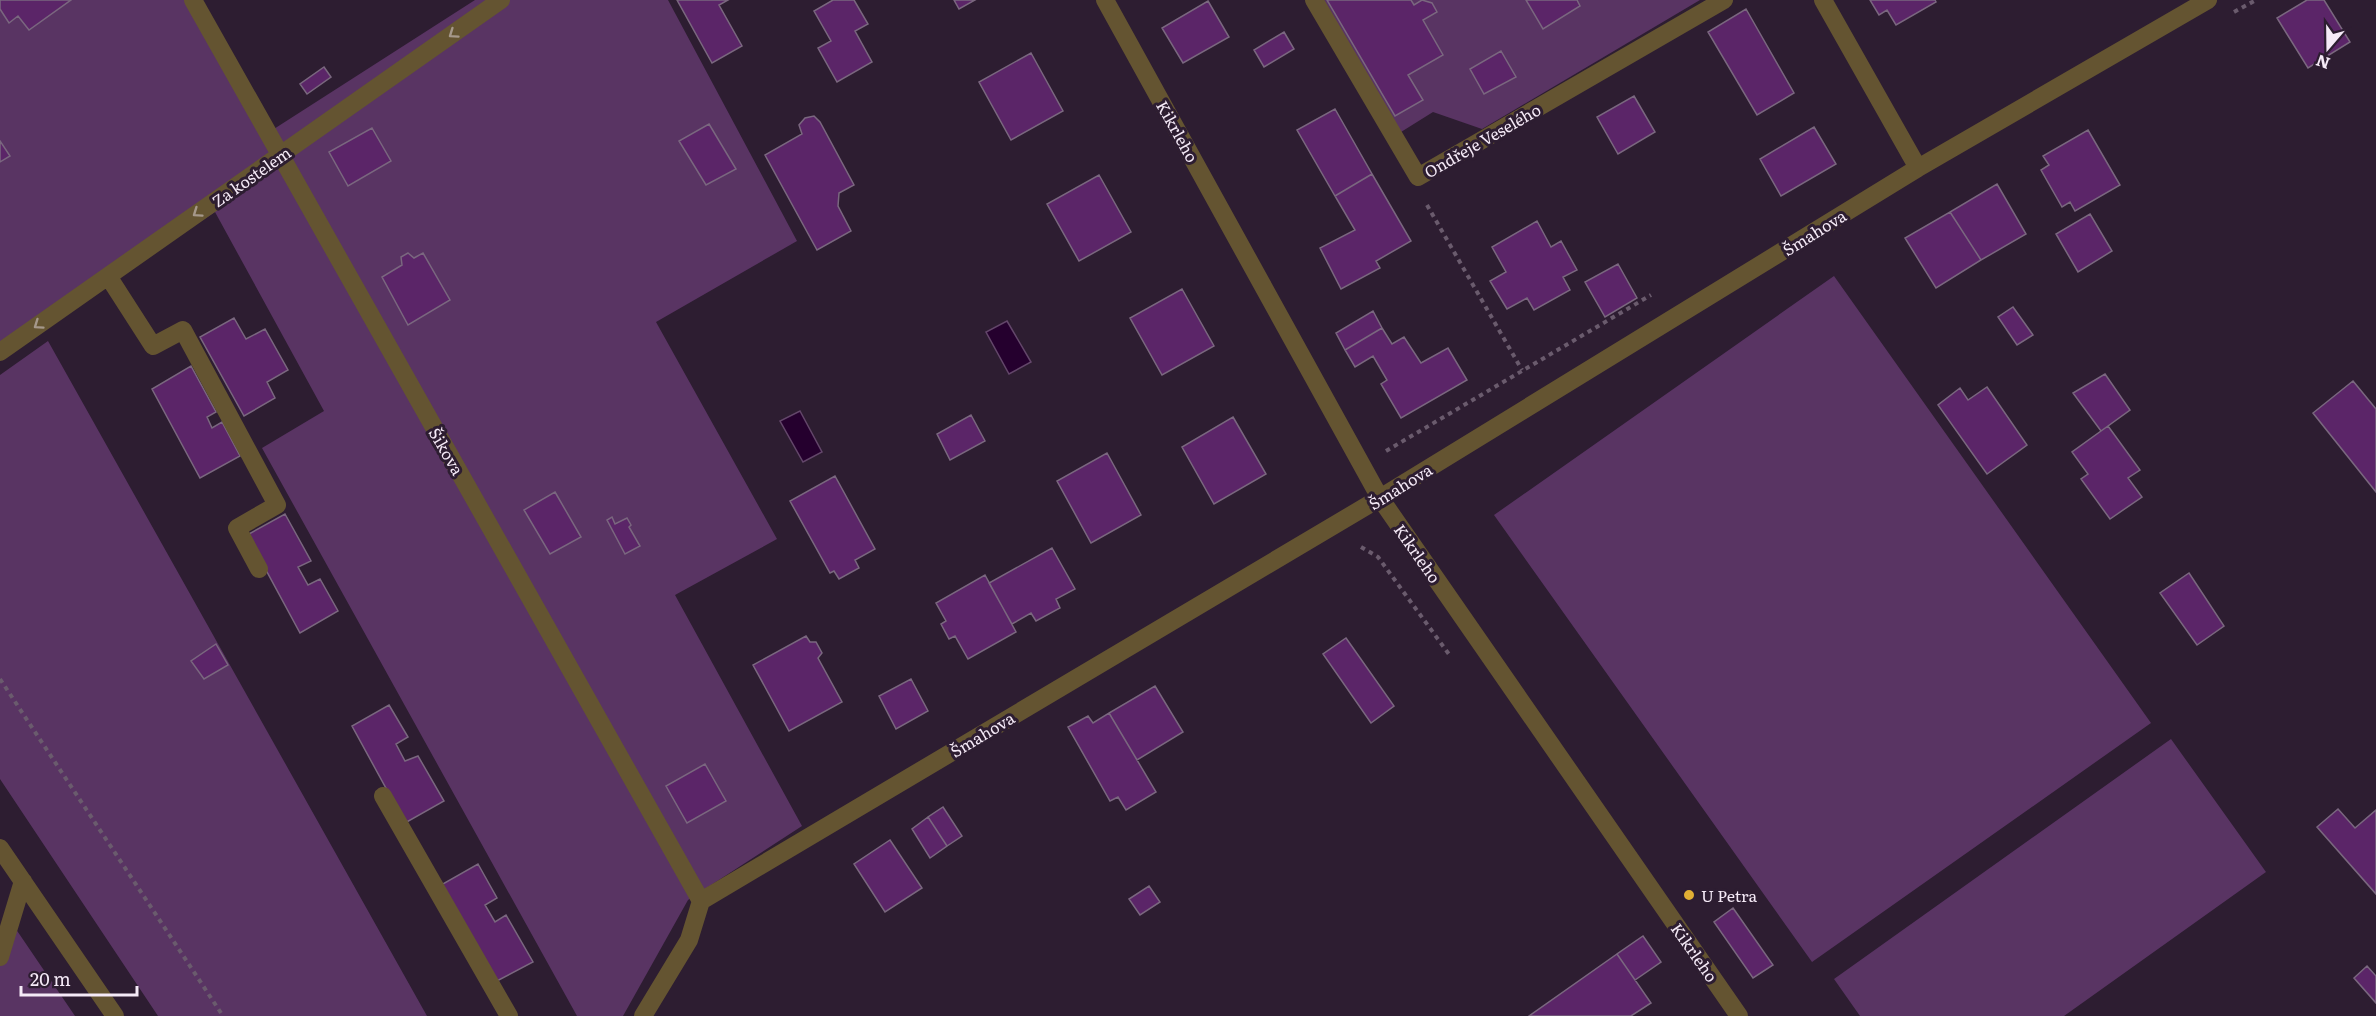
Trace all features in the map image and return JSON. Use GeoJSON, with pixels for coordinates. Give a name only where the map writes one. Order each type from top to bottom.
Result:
{"type":"FeatureCollection","features":[{"type":"Feature","properties":{"kind":"street","name":"Šikova"},"geometry":{"type":"LineString","coordinates":[[193,0],[701,901]]}},
{"type":"Feature","properties":{"kind":"street","name":"Za kostelem"},"geometry":{"type":"LineString","coordinates":[[0,352],[501,0]]}},
{"type":"Feature","properties":{"kind":"street","name":"Kikrleho"},"geometry":{"type":"LineString","coordinates":[[1105,0],[1380,498],[1739,1016]]}},
{"type":"Feature","properties":{"kind":"street","name":"Ondřeje Veselého"},"geometry":{"type":"LineString","coordinates":[[1314,0],[1418,177],[1724,0]]}},
{"type":"Feature","properties":{"kind":"street"},"geometry":{"type":"LineString","coordinates":[[1823,0],[1918,168]]}},
{"type":"Feature","properties":{"kind":"street","name":"Šmahova"},"geometry":{"type":"LineString","coordinates":[[701,901],[1380,498],[1918,168],[2208,0]]}},
{"type":"Feature","properties":{"kind":"street"},"geometry":{"type":"LineString","coordinates":[[108,276],[153,346],[183,330],[277,505],[237,528],[259,569]]}},
{"type":"Feature","properties":{"kind":"street"},"geometry":{"type":"LineString","coordinates":[[383,796],[509,1016]]}},
{"type":"Feature","properties":{"kind":"street"},"geometry":{"type":"LineString","coordinates":[[0,848],[115,1016]]}},
{"type":"Feature","properties":{"kind":"street"},"geometry":{"type":"LineString","coordinates":[[0,957],[23,881]]}},
{"type":"Feature","properties":{"kind":"street"},"geometry":{"type":"LineString","coordinates":[[643,1016],[689,940],[701,901]]}},
{"type":"Feature","properties":{"kind":"path"},"geometry":{"type":"LineString","coordinates":[[1418,177],[1417,187],[1522,370]]}},
{"type":"Feature","properties":{"kind":"path"},"geometry":{"type":"LineString","coordinates":[[0,679],[223,1016]]}},
{"type":"Feature","properties":{"kind":"shaded area"},"geometry":{"type":"Polygon","coordinates":[[[0,0],[187,0],[263,136],[475,0],[668,0],[797,241],[656,322],[777,539],[675,595],[802,826],[688,900],[623,1016],[577,1016],[262,448],[324,411],[215,212],[0,352],[0,0]]]}},
{"type":"Feature","properties":{"kind":"shaded area"},"geometry":{"type":"Polygon","coordinates":[[[1316,0],[1700,0],[1482,129],[1433,112],[1393,137],[1316,0]]]}},
{"type":"Feature","properties":{"kind":"shaded area"},"geometry":{"type":"Polygon","coordinates":[[[1834,276],[2151,723],[1812,962],[1494,515],[1834,276]]]}},
{"type":"Feature","properties":{"kind":"shaded area"},"geometry":{"type":"Polygon","coordinates":[[[1007,321],[1031,362],[1009,374],[986,332],[1007,321]]]}},
{"type":"Feature","properties":{"kind":"shaded area"},"geometry":{"type":"Polygon","coordinates":[[[48,341],[427,1016],[158,1016],[0,779],[0,375],[48,341]]]}},
{"type":"Feature","properties":{"kind":"shaded area"},"geometry":{"type":"Polygon","coordinates":[[[800,411],[822,452],[803,462],[780,421],[800,411]]]}},
{"type":"Feature","properties":{"kind":"shaded area"},"geometry":{"type":"Polygon","coordinates":[[[2171,739],[2266,872],[2064,1016],[1860,1016],[1834,979],[2171,739]]]}},
{"type":"Feature","properties":{"kind":"shaded area"},"geometry":{"type":"Polygon","coordinates":[[[5,913],[75,1016],[0,1016],[0,930],[5,913]]]}},
{"type":"Feature","properties":{"kind":"building"},"geometry":{"type":"Polygon","coordinates":[[[0,0],[71,0],[29,30],[18,16],[9,23],[0,9],[0,0]]]}},
{"type":"Feature","properties":{"kind":"building"},"geometry":{"type":"Polygon","coordinates":[[[677,0],[728,0],[719,5],[742,46],[712,63],[677,0]]]}},
{"type":"Feature","properties":{"kind":"building"},"geometry":{"type":"Polygon","coordinates":[[[833,0],[854,0],[868,24],[855,31],[872,62],[837,82],[818,48],[831,41],[814,11],[833,0]]]}},
{"type":"Feature","properties":{"kind":"building"},"geometry":{"type":"Polygon","coordinates":[[[954,0],[975,0],[959,9],[954,0]]]}},
{"type":"Feature","properties":{"kind":"building"},"geometry":{"type":"Polygon","coordinates":[[[1327,0],[1411,0],[1414,5],[1422,0],[1432,3],[1437,12],[1423,20],[1443,55],[1408,75],[1423,100],[1395,116],[1327,0]]]}},
{"type":"Feature","properties":{"kind":"building"},"geometry":{"type":"Polygon","coordinates":[[[1526,0],[1577,0],[1580,6],[1543,29],[1526,0]]]}},
{"type":"Feature","properties":{"kind":"building"},"geometry":{"type":"Polygon","coordinates":[[[1870,0],[1935,0],[1936,2],[1896,25],[1887,10],[1879,15],[1870,0]]]}},
{"type":"Feature","properties":{"kind":"building"},"geometry":{"type":"Polygon","coordinates":[[[2307,0],[2324,0],[2350,42],[2308,68],[2277,18],[2307,0]]]}},
{"type":"Feature","properties":{"kind":"building"},"geometry":{"type":"Polygon","coordinates":[[[1208,1],[1229,37],[1183,63],[1162,28],[1208,1]]]}},
{"type":"Feature","properties":{"kind":"building"},"geometry":{"type":"Polygon","coordinates":[[[1746,9],[1794,93],[1757,115],[1708,32],[1746,9]]]}},
{"type":"Feature","properties":{"kind":"building"},"geometry":{"type":"Polygon","coordinates":[[[1284,32],[1294,49],[1264,67],[1254,50],[1284,32]]]}},
{"type":"Feature","properties":{"kind":"building"},"geometry":{"type":"Polygon","coordinates":[[[1501,51],[1516,77],[1484,94],[1470,69],[1501,51]]]}},
{"type":"Feature","properties":{"kind":"building"},"geometry":{"type":"Polygon","coordinates":[[[1031,53],[1063,111],[1011,140],[979,82],[1031,53]]]}},
{"type":"Feature","properties":{"kind":"building"},"geometry":{"type":"Polygon","coordinates":[[[324,67],[331,77],[307,94],[300,84],[324,67]]]}},
{"type":"Feature","properties":{"kind":"building"},"geometry":{"type":"Polygon","coordinates":[[[1634,96],[1655,132],[1618,154],[1597,117],[1634,96]]]}},
{"type":"Feature","properties":{"kind":"building"},"geometry":{"type":"Polygon","coordinates":[[[1335,109],[1372,174],[1335,196],[1297,130],[1335,109]]]}},
{"type":"Feature","properties":{"kind":"building"},"geometry":{"type":"Polygon","coordinates":[[[814,116],[820,122],[854,185],[839,193],[838,206],[851,231],[817,250],[765,155],[802,134],[799,125],[805,118],[814,116]]]}},
{"type":"Feature","properties":{"kind":"building"},"geometry":{"type":"Polygon","coordinates":[[[709,124],[736,169],[706,185],[679,141],[709,124]]]}},
{"type":"Feature","properties":{"kind":"building"},"geometry":{"type":"Polygon","coordinates":[[[1814,127],[1836,164],[1781,196],[1760,159],[1814,127]]]}},
{"type":"Feature","properties":{"kind":"building"},"geometry":{"type":"Polygon","coordinates":[[[372,128],[391,161],[348,186],[329,152],[372,128]]]}},
{"type":"Feature","properties":{"kind":"building"},"geometry":{"type":"Polygon","coordinates":[[[2088,130],[2120,185],[2075,211],[2070,202],[2062,207],[2041,170],[2049,165],[2043,156],[2088,130]]]}},
{"type":"Feature","properties":{"kind":"building"},"geometry":{"type":"Polygon","coordinates":[[[0,141],[10,156],[0,162],[0,141]]]}},
{"type":"Feature","properties":{"kind":"building"},"geometry":{"type":"Polygon","coordinates":[[[1372,174],[1411,241],[1376,261],[1380,268],[1341,289],[1320,248],[1355,230],[1335,196],[1372,174]]]}},
{"type":"Feature","properties":{"kind":"building"},"geometry":{"type":"Polygon","coordinates":[[[1099,175],[1131,232],[1079,261],[1047,204],[1099,175]]]}},
{"type":"Feature","properties":{"kind":"building"},"geometry":{"type":"Polygon","coordinates":[[[1997,184],[2026,234],[1981,260],[1950,212],[1997,184]]]}},
{"type":"Feature","properties":{"kind":"building"},"geometry":{"type":"Polygon","coordinates":[[[1950,212],[1981,260],[1936,288],[1905,238],[1950,212]]]}},
{"type":"Feature","properties":{"kind":"building"},"geometry":{"type":"Polygon","coordinates":[[[2090,214],[2112,251],[2078,272],[2056,234],[2090,214]]]}},
{"type":"Feature","properties":{"kind":"building"},"geometry":{"type":"Polygon","coordinates":[[[1537,221],[1551,247],[1561,241],[1577,270],[1563,277],[1570,290],[1534,310],[1527,298],[1507,309],[1490,281],[1506,272],[1492,247],[1537,221]]]}},
{"type":"Feature","properties":{"kind":"building"},"geometry":{"type":"Polygon","coordinates":[[[408,253],[414,258],[423,253],[450,300],[408,325],[382,277],[402,265],[401,257],[408,253]]]}},
{"type":"Feature","properties":{"kind":"building"},"geometry":{"type":"Polygon","coordinates":[[[1618,264],[1637,298],[1605,317],[1585,282],[1618,264]]]}},
{"type":"Feature","properties":{"kind":"building"},"geometry":{"type":"Polygon","coordinates":[[[1182,289],[1214,346],[1162,375],[1130,318],[1182,289]]]}},
{"type":"Feature","properties":{"kind":"building"},"geometry":{"type":"Polygon","coordinates":[[[2013,307],[2033,335],[2017,345],[1998,317],[2013,307]]]}},
{"type":"Feature","properties":{"kind":"building"},"geometry":{"type":"Polygon","coordinates":[[[1373,311],[1382,328],[1345,350],[1336,333],[1373,311]]]}},
{"type":"Feature","properties":{"kind":"building"},"geometry":{"type":"Polygon","coordinates":[[[234,318],[246,339],[265,329],[288,370],[267,382],[275,398],[244,416],[200,337],[234,318]]]}},
{"type":"Feature","properties":{"kind":"building"},"geometry":{"type":"Polygon","coordinates":[[[1382,328],[1392,344],[1404,337],[1421,363],[1448,348],[1467,380],[1401,418],[1381,384],[1387,380],[1373,356],[1355,367],[1345,350],[1382,328]]]}},
{"type":"Feature","properties":{"kind":"building"},"geometry":{"type":"Polygon","coordinates":[[[191,366],[216,412],[207,417],[212,428],[222,422],[240,456],[200,478],[152,389],[191,366]]]}},
{"type":"Feature","properties":{"kind":"building"},"geometry":{"type":"Polygon","coordinates":[[[2105,374],[2130,410],[2101,431],[2073,393],[2105,374]]]}},
{"type":"Feature","properties":{"kind":"building"},"geometry":{"type":"Polygon","coordinates":[[[2353,381],[2376,409],[2376,492],[2313,413],[2353,381]]]}},
{"type":"Feature","properties":{"kind":"building"},"geometry":{"type":"Polygon","coordinates":[[[1987,387],[2027,445],[1987,474],[1938,405],[1960,388],[1968,400],[1987,387]]]}},
{"type":"Feature","properties":{"kind":"building"},"geometry":{"type":"Polygon","coordinates":[[[971,415],[985,441],[950,460],[937,434],[971,415]]]}},
{"type":"Feature","properties":{"kind":"building"},"geometry":{"type":"Polygon","coordinates":[[[1233,417],[1266,474],[1214,504],[1182,447],[1233,417]]]}},
{"type":"Feature","properties":{"kind":"building"},"geometry":{"type":"Polygon","coordinates":[[[2108,426],[2140,470],[2128,478],[2142,497],[2110,519],[2081,479],[2088,474],[2072,452],[2108,426]]]}},
{"type":"Feature","properties":{"kind":"building"},"geometry":{"type":"Polygon","coordinates":[[[1107,453],[1141,515],[1091,543],[1057,481],[1107,453]]]}},
{"type":"Feature","properties":{"kind":"building"},"geometry":{"type":"Polygon","coordinates":[[[835,476],[875,549],[855,560],[859,568],[839,579],[834,571],[830,573],[790,501],[835,476]]]}},
{"type":"Feature","properties":{"kind":"building"},"geometry":{"type":"Polygon","coordinates":[[[555,492],[581,537],[550,554],[524,510],[555,492]]]}},
{"type":"Feature","properties":{"kind":"building"},"geometry":{"type":"Polygon","coordinates":[[[285,514],[311,561],[298,567],[308,585],[320,579],[338,611],[300,633],[247,535],[285,514]]]}},
{"type":"Feature","properties":{"kind":"building"},"geometry":{"type":"Polygon","coordinates":[[[612,517],[615,524],[627,518],[631,525],[629,527],[640,546],[625,554],[607,520],[612,517]]]}},
{"type":"Feature","properties":{"kind":"building"},"geometry":{"type":"Polygon","coordinates":[[[1052,548],[1075,589],[1056,599],[1060,608],[1036,621],[1031,613],[1012,624],[989,583],[1052,548]]]}},
{"type":"Feature","properties":{"kind":"building"},"geometry":{"type":"Polygon","coordinates":[[[2189,573],[2224,626],[2197,645],[2160,593],[2189,573]]]}},
{"type":"Feature","properties":{"kind":"building"},"geometry":{"type":"Polygon","coordinates":[[[985,575],[1016,632],[968,659],[955,636],[949,639],[941,624],[946,621],[936,603],[985,575]]]}},
{"type":"Feature","properties":{"kind":"building"},"geometry":{"type":"Polygon","coordinates":[[[806,636],[810,642],[816,642],[822,653],[818,658],[842,702],[789,731],[753,665],[806,636]]]}},
{"type":"Feature","properties":{"kind":"building"},"geometry":{"type":"Polygon","coordinates":[[[1346,638],[1394,706],[1371,723],[1323,654],[1346,638]]]}},
{"type":"Feature","properties":{"kind":"building"},"geometry":{"type":"Polygon","coordinates":[[[216,644],[228,665],[204,679],[191,661],[216,644]]]}},
{"type":"Feature","properties":{"kind":"building"},"geometry":{"type":"Polygon","coordinates":[[[911,679],[928,711],[896,729],[879,696],[911,679]]]}},
{"type":"Feature","properties":{"kind":"building"},"geometry":{"type":"Polygon","coordinates":[[[1155,686],[1183,732],[1137,760],[1109,713],[1155,686]]]}},
{"type":"Feature","properties":{"kind":"building"},"geometry":{"type":"Polygon","coordinates":[[[389,705],[408,737],[396,744],[405,761],[418,756],[444,801],[405,823],[352,726],[389,705]]]}},
{"type":"Feature","properties":{"kind":"building"},"geometry":{"type":"Polygon","coordinates":[[[1109,713],[1156,792],[1126,810],[1118,797],[1110,801],[1068,727],[1088,716],[1093,723],[1109,713]]]}},
{"type":"Feature","properties":{"kind":"building"},"geometry":{"type":"Polygon","coordinates":[[[705,764],[726,801],[687,823],[666,786],[705,764]]]}},
{"type":"Feature","properties":{"kind":"building"},"geometry":{"type":"Polygon","coordinates":[[[943,807],[962,836],[947,846],[928,817],[943,807]]]}},
{"type":"Feature","properties":{"kind":"building"},"geometry":{"type":"Polygon","coordinates":[[[2338,809],[2355,828],[2376,810],[2376,894],[2317,827],[2338,809]]]}},
{"type":"Feature","properties":{"kind":"building"},"geometry":{"type":"Polygon","coordinates":[[[928,817],[947,846],[930,858],[912,829],[928,817]]]}},
{"type":"Feature","properties":{"kind":"building"},"geometry":{"type":"Polygon","coordinates":[[[890,840],[922,888],[885,912],[854,864],[890,840]]]}},
{"type":"Feature","properties":{"kind":"building"},"geometry":{"type":"Polygon","coordinates":[[[478,864],[497,898],[485,905],[495,922],[506,915],[533,962],[495,982],[441,885],[478,864]]]}},
{"type":"Feature","properties":{"kind":"building"},"geometry":{"type":"Polygon","coordinates":[[[1149,886],[1160,902],[1140,915],[1129,899],[1149,886]]]}},
{"type":"Feature","properties":{"kind":"building"},"geometry":{"type":"Polygon","coordinates":[[[1733,908],[1773,965],[1753,978],[1714,922],[1733,908]]]}},
{"type":"Feature","properties":{"kind":"building"},"geometry":{"type":"Polygon","coordinates":[[[1643,936],[1661,962],[1635,980],[1617,954],[1643,936]]]}},
{"type":"Feature","properties":{"kind":"building"},"geometry":{"type":"Polygon","coordinates":[[[1617,954],[1651,1003],[1631,1016],[1529,1016],[1617,954]]]}},
{"type":"Feature","properties":{"kind":"building"},"geometry":{"type":"Polygon","coordinates":[[[2367,966],[2376,976],[2376,1003],[2354,978],[2367,966]]]}},
{"type":"Feature","properties":{"kind":"place","name":"U Petra"},"geometry":{"type":"Point","coordinates":[1689,895]}}]}
